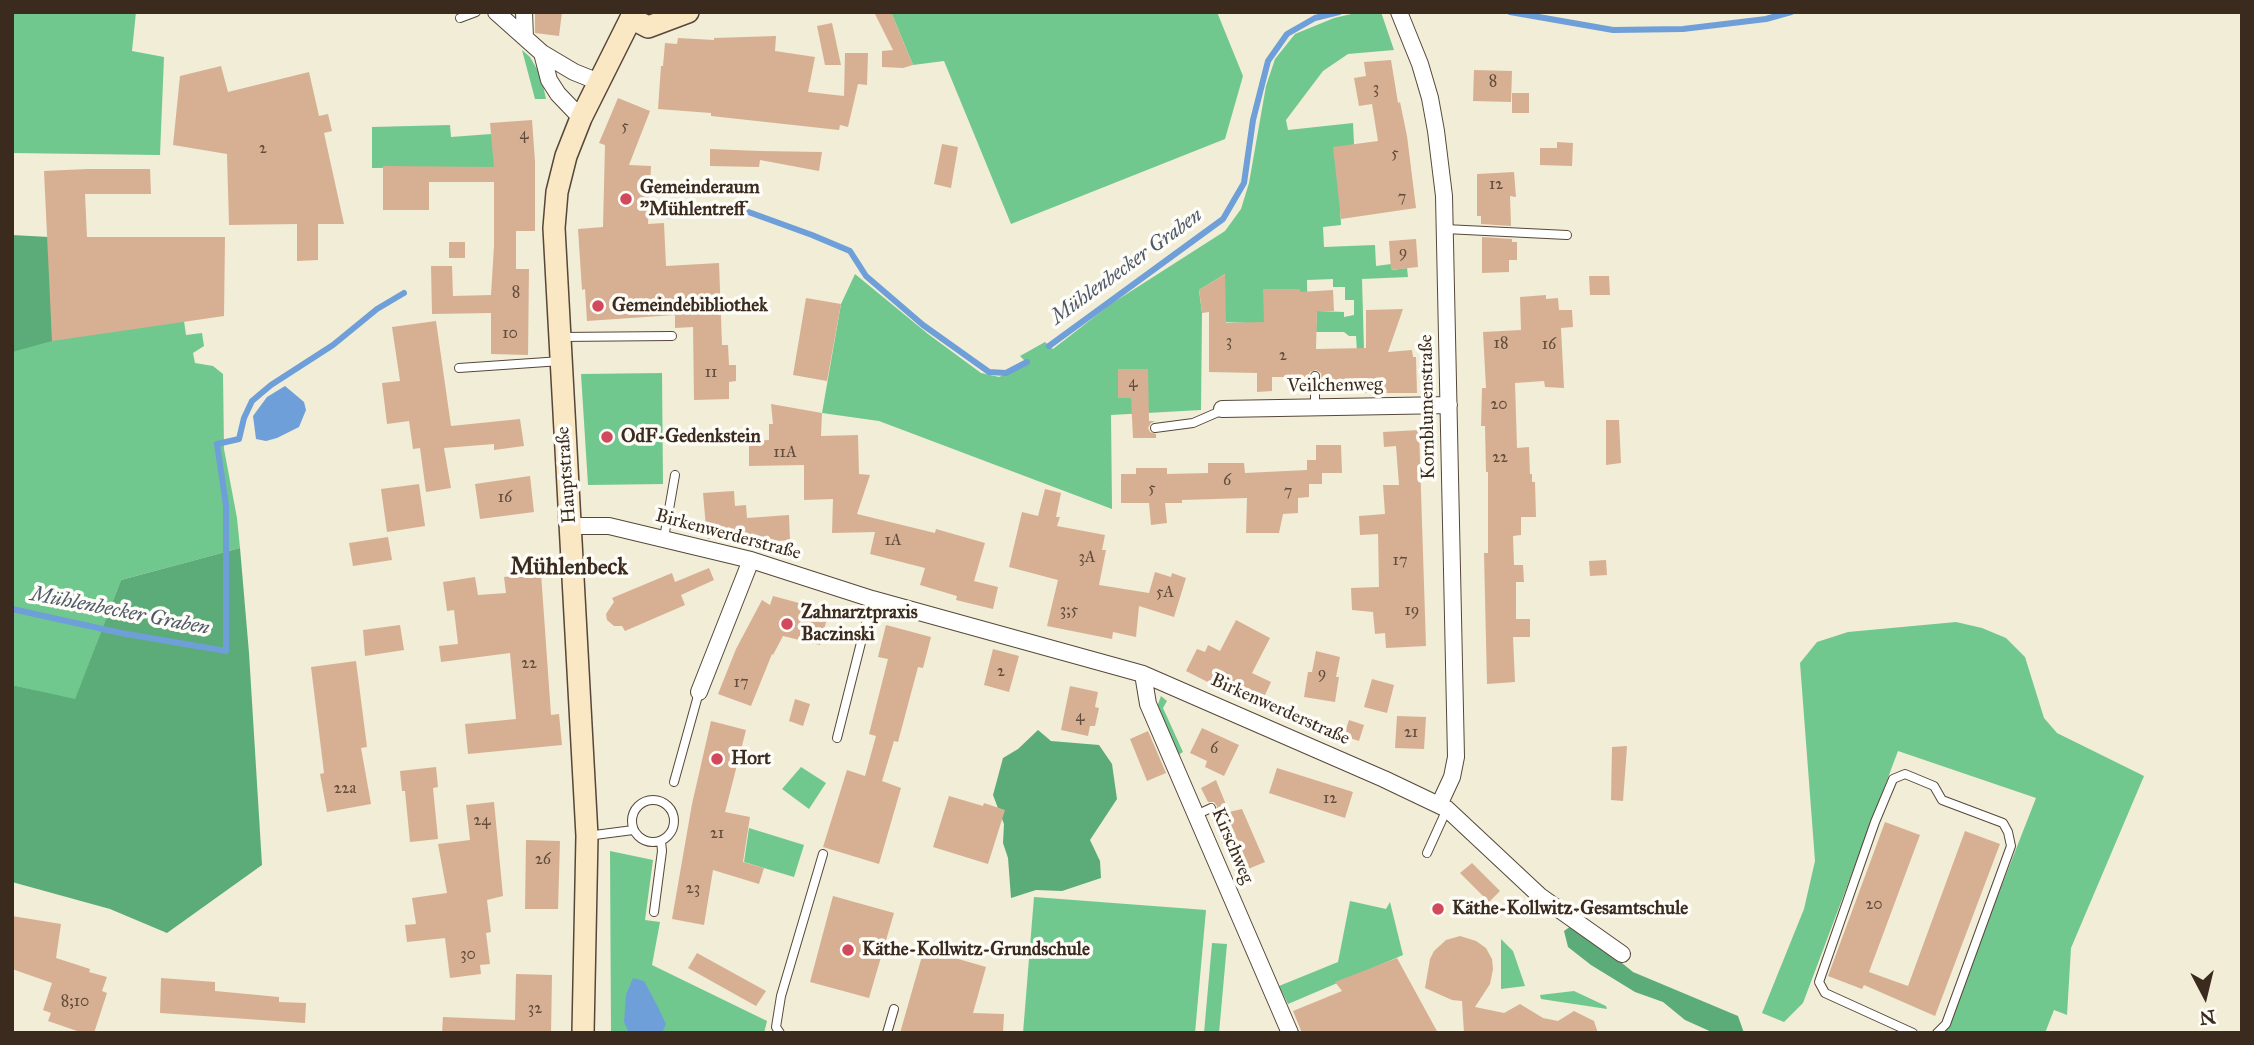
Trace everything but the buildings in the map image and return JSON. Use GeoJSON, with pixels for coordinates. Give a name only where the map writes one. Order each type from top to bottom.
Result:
{"type":"FeatureCollection","features":[{"type":"Feature","properties":{"kind":"main road"},"geometry":{"type":"LineString","coordinates":[[633,15],[648,27],[688,12]]}},
{"type":"Feature","properties":{"kind":"main road","name":"Hauptstraße"},"geometry":{"type":"LineString","coordinates":[[583,1033],[587,836],[554,228],[557,192],[566,156],[581,118],[633,15]]}},
{"type":"Feature","properties":{"kind":"street"},"geometry":{"type":"LineString","coordinates":[[496,12],[542,53],[574,72],[599,82]]}},
{"type":"Feature","properties":{"kind":"street"},"geometry":{"type":"LineString","coordinates":[[524,12],[524,38]]}},
{"type":"Feature","properties":{"kind":"street","name":"Kornblumenstraße"},"geometry":{"type":"LineString","coordinates":[[1399,12],[1420,64],[1430,98],[1441,169],[1445,229],[1457,757],[1443,807]]}},
{"type":"Feature","properties":{"kind":"street"},"geometry":{"type":"LineString","coordinates":[[542,53],[549,80],[558,94],[581,118]]}},
{"type":"Feature","properties":{"kind":"street","name":"Veilchenweg"},"geometry":{"type":"LineString","coordinates":[[1224,409],[1449,405]]}},
{"type":"Feature","properties":{"kind":"street","name":"Birkenwerderstraße"},"geometry":{"type":"LineString","coordinates":[[571,526],[609,526],[751,560],[872,599],[1143,674],[1443,807],[1540,896],[1622,954]]}},
{"type":"Feature","properties":{"kind":"street"},"geometry":{"type":"LineString","coordinates":[[699,692],[751,560]]}},
{"type":"Feature","properties":{"kind":"street","name":"Kirschweg"},"geometry":{"type":"LineString","coordinates":[[1143,674],[1147,704],[1203,811],[1290,1033]]}},
{"type":"Feature","properties":{"kind":"lane"},"geometry":{"type":"LineString","coordinates":[[460,18],[476,12]]}},
{"type":"Feature","properties":{"kind":"lane"},"geometry":{"type":"LineString","coordinates":[[1445,229],[1567,235]]}},
{"type":"Feature","properties":{"kind":"lane"},"geometry":{"type":"LineString","coordinates":[[559,337],[672,336]]}},
{"type":"Feature","properties":{"kind":"lane"},"geometry":{"type":"LineString","coordinates":[[459,368],[561,361]]}},
{"type":"Feature","properties":{"kind":"lane"},"geometry":{"type":"LineString","coordinates":[[1315,376],[1315,407]]}},
{"type":"Feature","properties":{"kind":"lane"},"geometry":{"type":"LineString","coordinates":[[1156,428],[1193,423],[1224,409]]}},
{"type":"Feature","properties":{"kind":"lane"},"geometry":{"type":"LineString","coordinates":[[664,538],[674,475]]}},
{"type":"Feature","properties":{"kind":"lane"},"geometry":{"type":"LineString","coordinates":[[837,738],[872,599]]}},
{"type":"Feature","properties":{"kind":"lane"},"geometry":{"type":"LineString","coordinates":[[674,782],[699,692]]}},
{"type":"Feature","properties":{"kind":"lane"},"geometry":{"type":"LineString","coordinates":[[1913,1033],[1825,993],[1819,982],[1893,779],[1905,774],[1934,786],[1942,800],[2003,823],[2011,846],[1946,1024],[1937,1033]]}},
{"type":"Feature","properties":{"kind":"lane"},"geometry":{"type":"LineString","coordinates":[[650,800],[663,803],[672,813],[673,826],[661,841],[648,842],[637,836],[634,830],[632,817],[638,806],[650,800]]}},
{"type":"Feature","properties":{"kind":"lane"},"geometry":{"type":"LineString","coordinates":[[1427,853],[1443,807]]}},
{"type":"Feature","properties":{"kind":"lane"},"geometry":{"type":"LineString","coordinates":[[587,836],[634,830]]}},
{"type":"Feature","properties":{"kind":"lane"},"geometry":{"type":"LineString","coordinates":[[654,912],[661,841]]}},
{"type":"Feature","properties":{"kind":"lane"},"geometry":{"type":"LineString","coordinates":[[779,1033],[776,1027],[781,996],[823,854]]}},
{"type":"Feature","properties":{"kind":"lane"},"geometry":{"type":"LineString","coordinates":[[887,1033],[894,1009]]}},
{"type":"Feature","properties":{"kind":"green space"},"geometry":{"type":"Polygon","coordinates":[[[12,12],[136,12],[132,51],[164,57],[160,155],[12,153],[12,12]]]}},
{"type":"Feature","properties":{"kind":"green space"},"geometry":{"type":"Polygon","coordinates":[[[891,12],[1217,12],[1243,76],[1225,139],[1011,224],[944,61],[913,65],[891,12]]]}},
{"type":"Feature","properties":{"kind":"green space"},"geometry":{"type":"Polygon","coordinates":[[[1360,12],[1381,12],[1394,50],[1348,54],[1323,71],[1286,120],[1288,130],[1353,123],[1354,144],[1339,185],[1341,225],[1323,227],[1324,247],[1375,245],[1376,266],[1391,264],[1392,270],[1407,268],[1408,277],[1362,279],[1364,351],[1357,352],[1356,336],[1349,336],[1344,332],[1316,332],[1317,311],[1344,312],[1344,317],[1354,315],[1354,300],[1345,300],[1345,287],[1333,287],[1333,279],[1307,280],[1308,332],[1249,323],[1218,322],[1225,274],[1199,290],[1202,313],[1201,410],[1111,415],[1112,509],[879,421],[822,413],[841,304],[855,274],[981,373],[999,377],[1028,364],[1020,356],[1045,342],[1053,349],[1111,304],[1225,231],[1241,209],[1249,183],[1266,86],[1275,59],[1295,34],[1334,18],[1360,12]]]}},
{"type":"Feature","properties":{"kind":"green space"},"geometry":{"type":"Polygon","coordinates":[[[522,50],[530,57],[541,76],[546,99],[535,99],[522,50]]]}},
{"type":"Feature","properties":{"kind":"green space"},"geometry":{"type":"Polygon","coordinates":[[[450,125],[451,137],[491,134],[501,167],[372,168],[372,127],[450,125]]]}},
{"type":"Feature","properties":{"kind":"green space"},"geometry":{"type":"Polygon","coordinates":[[[12,235],[184,321],[186,335],[202,333],[204,346],[193,353],[195,363],[213,366],[223,374],[224,449],[240,548],[121,580],[75,700],[12,685],[12,235]]]}},
{"type":"Feature","properties":{"kind":"green space"},"geometry":{"type":"Polygon","coordinates":[[[12,235],[49,237],[52,341],[12,352],[12,235]]]}},
{"type":"Feature","properties":{"kind":"green space"},"geometry":{"type":"Polygon","coordinates":[[[662,373],[663,484],[588,485],[581,374],[662,373]]]}},
{"type":"Feature","properties":{"kind":"green space"},"geometry":{"type":"Polygon","coordinates":[[[240,548],[262,865],[167,933],[110,909],[12,882],[12,685],[75,699],[121,580],[240,548]]]}},
{"type":"Feature","properties":{"kind":"green space"},"geometry":{"type":"Polygon","coordinates":[[[1956,622],[1982,628],[2006,638],[2025,657],[2044,718],[2057,733],[2144,776],[2071,948],[2067,1015],[2054,1010],[2045,1033],[1944,1033],[2036,798],[1898,751],[1803,1003],[1784,1022],[1762,1013],[1804,909],[1815,861],[1800,663],[1817,642],[1848,632],[1956,622]]]}},
{"type":"Feature","properties":{"kind":"green space"},"geometry":{"type":"Polygon","coordinates":[[[1161,696],[1167,701],[1163,708],[1183,752],[1178,755],[1157,707],[1161,696]]]}},
{"type":"Feature","properties":{"kind":"green space"},"geometry":{"type":"Polygon","coordinates":[[[1038,730],[1051,741],[1099,745],[1112,764],[1117,799],[1090,840],[1100,861],[1101,878],[1062,891],[1036,890],[1011,898],[1008,858],[1003,843],[1004,824],[993,795],[1003,758],[1018,749],[1038,730]]]}},
{"type":"Feature","properties":{"kind":"green space"},"geometry":{"type":"Polygon","coordinates":[[[801,767],[826,783],[809,809],[782,789],[801,767]]]}},
{"type":"Feature","properties":{"kind":"green space"},"geometry":{"type":"Polygon","coordinates":[[[749,828],[804,845],[794,877],[744,862],[749,828]]]}},
{"type":"Feature","properties":{"kind":"green space"},"geometry":{"type":"Polygon","coordinates":[[[610,851],[653,860],[645,920],[660,922],[652,965],[767,1021],[764,1033],[611,1033],[610,851]]]}},
{"type":"Feature","properties":{"kind":"green space"},"geometry":{"type":"Polygon","coordinates":[[[1034,897],[1206,910],[1195,1033],[1023,1033],[1034,897]]]}},
{"type":"Feature","properties":{"kind":"green space"},"geometry":{"type":"Polygon","coordinates":[[[1350,901],[1386,909],[1390,902],[1403,955],[1288,1004],[1279,986],[1338,962],[1350,901]]]}},
{"type":"Feature","properties":{"kind":"green space"},"geometry":{"type":"Polygon","coordinates":[[[1571,926],[1633,972],[1738,1016],[1744,1033],[1714,1033],[1685,1020],[1663,1002],[1635,992],[1591,965],[1568,947],[1564,931],[1571,926]]]}},
{"type":"Feature","properties":{"kind":"green space"},"geometry":{"type":"Polygon","coordinates":[[[1501,939],[1513,951],[1525,986],[1501,989],[1501,939]]]}},
{"type":"Feature","properties":{"kind":"green space"},"geometry":{"type":"Polygon","coordinates":[[[1212,943],[1227,944],[1219,1033],[1204,1033],[1212,943]]]}},
{"type":"Feature","properties":{"kind":"green space"},"geometry":{"type":"Polygon","coordinates":[[[1574,991],[1606,1006],[1607,1009],[1541,999],[1540,995],[1574,991]]]}},
{"type":"Feature","properties":{"kind":"water"},"geometry":{"type":"Polygon","coordinates":[[[285,386],[304,402],[306,410],[299,427],[277,438],[266,441],[256,439],[253,416],[267,397],[285,386]]]}},
{"type":"Feature","properties":{"kind":"water"},"geometry":{"type":"Polygon","coordinates":[[[633,978],[644,981],[657,1005],[666,1024],[662,1033],[629,1033],[624,1022],[626,995],[633,978]]]}},
{"type":"Feature","properties":{"kind":"waterway","name":"Mühlenbecker Graben"},"geometry":{"type":"LineString","coordinates":[[1049,346],[1223,219],[1244,183],[1253,120],[1268,61],[1287,34],[1315,18],[1339,12]]}},
{"type":"Feature","properties":{"kind":"waterway","name":"Mühlenbecker Graben"},"geometry":{"type":"LineString","coordinates":[[1510,12],[1613,30],[1683,29],[1766,19],[1791,12]]}},
{"type":"Feature","properties":{"kind":"waterway","name":"Mühlenbecker Graben"},"geometry":{"type":"LineString","coordinates":[[667,216],[706,208],[743,210],[812,235],[850,251],[866,276],[923,325],[989,372],[1006,373],[1027,362]]}},
{"type":"Feature","properties":{"kind":"waterway","name":"Mühlenbecker Graben"},"geometry":{"type":"LineString","coordinates":[[12,609],[121,633],[226,651],[226,505],[217,444],[239,439],[252,401],[271,385],[333,345],[377,309],[404,293]]}},
{"type":"Feature","properties":{"kind":"place","name":"Gemeinderaum \"Mühlentreff"},"geometry":{"type":"Point","coordinates":[626,199]}},
{"type":"Feature","properties":{"kind":"place","name":"Gemeindebibliothek"},"geometry":{"type":"Point","coordinates":[598,306]}},
{"type":"Feature","properties":{"kind":"place","name":"OdF-Gedenkstein"},"geometry":{"type":"Point","coordinates":[607,437]}},
{"type":"Feature","properties":{"kind":"place","name":"Zahnarztpraxis Baczinski"},"geometry":{"type":"Point","coordinates":[787,624]}},
{"type":"Feature","properties":{"kind":"place","name":"Hort"},"geometry":{"type":"Point","coordinates":[717,759]}},
{"type":"Feature","properties":{"kind":"place","name":"Käthe-Kollwitz-Gesamtschule"},"geometry":{"type":"Point","coordinates":[1438,909]}},
{"type":"Feature","properties":{"kind":"place","name":"Käthe-Kollwitz-Grundschule"},"geometry":{"type":"Point","coordinates":[848,950]}},
{"type":"Feature","properties":{"kind":"district","name":"Mühlenbeck"},"geometry":{"type":"Point","coordinates":[569,568]}}]}
